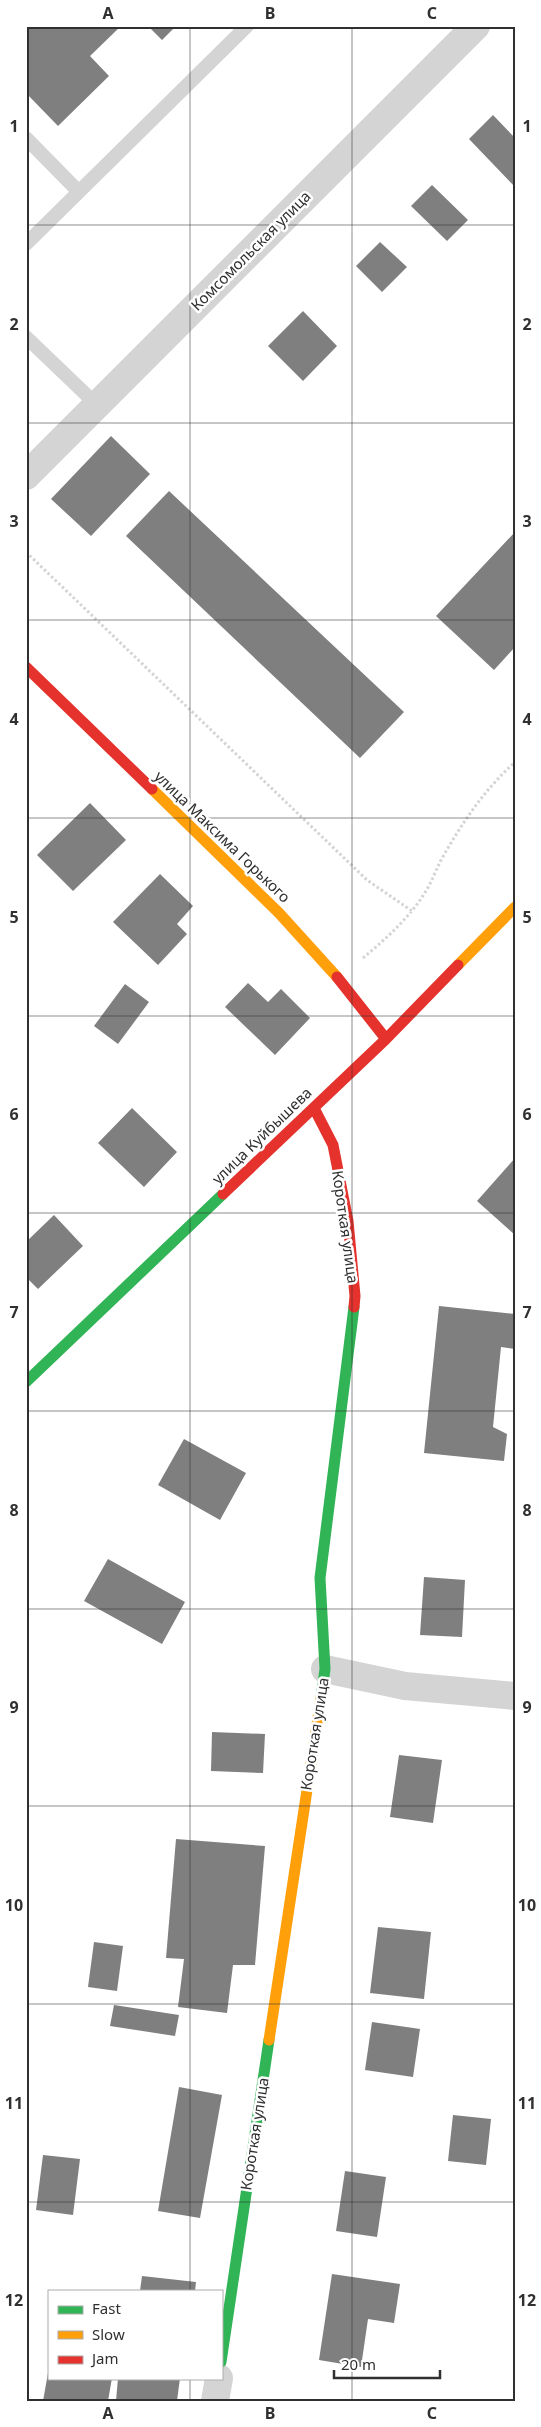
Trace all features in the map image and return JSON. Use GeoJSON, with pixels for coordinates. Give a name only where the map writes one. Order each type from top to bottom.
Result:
{"type":"FeatureCollection","features":[{"type":"Feature","properties":{"kind":"street","name":"Комсомольская улица"},"geometry":{"type":"LineString","coordinates":[[26,476],[476,26]]}},
{"type":"Feature","properties":{"kind":"street","name":"улица Максима Горького"},"geometry":{"type":"LineString","coordinates":[[26,667],[279,912],[342,982],[386,1039]]}},
{"type":"Feature","properties":{"kind":"street","name":"улица Куйбышева"},"geometry":{"type":"LineString","coordinates":[[26,1382],[386,1039],[515,907]]}},
{"type":"Feature","properties":{"kind":"street","name":"Короткая улица"},"geometry":{"type":"LineString","coordinates":[[222,2355],[325,1669],[320,1578],[355,1296],[348,1221],[333,1145],[314,1108]]}},
{"type":"Feature","properties":{"kind":"street"},"geometry":{"type":"LineString","coordinates":[[325,1669],[405,1686],[515,1696]]}},
{"type":"Feature","properties":{"kind":"street"},"geometry":{"type":"LineString","coordinates":[[215,2401],[219,2380]]}},
{"type":"Feature","properties":{"kind":"lane"},"geometry":{"type":"LineString","coordinates":[[26,244],[247,26]]}},
{"type":"Feature","properties":{"kind":"lane"},"geometry":{"type":"LineString","coordinates":[[26,138],[78,191]]}},
{"type":"Feature","properties":{"kind":"lane"},"geometry":{"type":"LineString","coordinates":[[26,337],[97,405]]}},
{"type":"Feature","properties":{"kind":"path"},"geometry":{"type":"LineString","coordinates":[[26,552],[368,880],[412,911]]}},
{"type":"Feature","properties":{"kind":"path"},"geometry":{"type":"LineString","coordinates":[[355,965],[391,934],[412,911],[427,890],[441,861],[468,815],[493,782],[515,762]]}},
{"type":"Feature","properties":{"kind":"building"},"geometry":{"type":"Polygon","coordinates":[[[26,26],[121,26],[90,56],[109,76],[58,126],[26,93],[26,26]]]}},
{"type":"Feature","properties":{"kind":"building"},"geometry":{"type":"Polygon","coordinates":[[[148,26],[176,26],[162,40],[148,26]]]}},
{"type":"Feature","properties":{"kind":"building"},"geometry":{"type":"Polygon","coordinates":[[[493,115],[515,138],[515,187],[469,139],[493,115]]]}},
{"type":"Feature","properties":{"kind":"building"},"geometry":{"type":"Polygon","coordinates":[[[432,185],[468,220],[447,241],[411,206],[432,185]]]}},
{"type":"Feature","properties":{"kind":"building"},"geometry":{"type":"Polygon","coordinates":[[[380,242],[407,267],[382,292],[356,266],[380,242]]]}},
{"type":"Feature","properties":{"kind":"building"},"geometry":{"type":"Polygon","coordinates":[[[303,311],[337,346],[303,381],[268,346],[303,311]]]}},
{"type":"Feature","properties":{"kind":"building"},"geometry":{"type":"Polygon","coordinates":[[[111,436],[150,474],[91,536],[51,499],[111,436]]]}},
{"type":"Feature","properties":{"kind":"building"},"geometry":{"type":"Polygon","coordinates":[[[169,491],[404,712],[360,758],[126,536],[169,491]]]}},
{"type":"Feature","properties":{"kind":"building"},"geometry":{"type":"Polygon","coordinates":[[[515,532],[515,647],[494,670],[436,616],[515,532]]]}},
{"type":"Feature","properties":{"kind":"building"},"geometry":{"type":"Polygon","coordinates":[[[90,803],[126,840],[73,891],[37,855],[90,803]]]}},
{"type":"Feature","properties":{"kind":"building"},"geometry":{"type":"Polygon","coordinates":[[[160,874],[193,906],[177,924],[187,934],[158,965],[113,922],[160,874]]]}},
{"type":"Feature","properties":{"kind":"building"},"geometry":{"type":"Polygon","coordinates":[[[248,983],[268,1002],[281,989],[310,1018],[275,1055],[225,1007],[248,983]]]}},
{"type":"Feature","properties":{"kind":"building"},"geometry":{"type":"Polygon","coordinates":[[[125,984],[149,1002],[118,1044],[94,1026],[125,984]]]}},
{"type":"Feature","properties":{"kind":"building"},"geometry":{"type":"Polygon","coordinates":[[[132,1108],[177,1152],[144,1187],[98,1143],[132,1108]]]}},
{"type":"Feature","properties":{"kind":"building"},"geometry":{"type":"Polygon","coordinates":[[[515,1158],[515,1235],[477,1201],[515,1158]]]}},
{"type":"Feature","properties":{"kind":"building"},"geometry":{"type":"Polygon","coordinates":[[[54,1215],[83,1246],[38,1289],[26,1277],[26,1242],[54,1215]]]}},
{"type":"Feature","properties":{"kind":"building"},"geometry":{"type":"Polygon","coordinates":[[[439,1306],[515,1314],[515,1349],[501,1347],[493,1427],[507,1434],[504,1461],[424,1453],[439,1306]]]}},
{"type":"Feature","properties":{"kind":"building"},"geometry":{"type":"Polygon","coordinates":[[[184,1439],[246,1473],[220,1520],[158,1485],[184,1439]]]}},
{"type":"Feature","properties":{"kind":"building"},"geometry":{"type":"Polygon","coordinates":[[[108,1559],[185,1602],[162,1644],[84,1601],[108,1559]]]}},
{"type":"Feature","properties":{"kind":"building"},"geometry":{"type":"Polygon","coordinates":[[[424,1577],[465,1580],[462,1637],[420,1635],[424,1577]]]}},
{"type":"Feature","properties":{"kind":"building"},"geometry":{"type":"Polygon","coordinates":[[[212,1732],[265,1734],[263,1773],[211,1771],[212,1732]]]}},
{"type":"Feature","properties":{"kind":"building"},"geometry":{"type":"Polygon","coordinates":[[[399,1755],[442,1760],[433,1823],[390,1817],[399,1755]]]}},
{"type":"Feature","properties":{"kind":"building"},"geometry":{"type":"Polygon","coordinates":[[[176,1839],[265,1846],[255,1965],[233,1965],[227,2013],[178,2007],[184,1959],[166,1958],[176,1839]]]}},
{"type":"Feature","properties":{"kind":"building"},"geometry":{"type":"Polygon","coordinates":[[[378,1927],[431,1932],[424,1999],[370,1993],[378,1927]]]}},
{"type":"Feature","properties":{"kind":"building"},"geometry":{"type":"Polygon","coordinates":[[[94,1942],[123,1946],[117,1991],[88,1987],[94,1942]]]}},
{"type":"Feature","properties":{"kind":"building"},"geometry":{"type":"Polygon","coordinates":[[[114,2005],[179,2015],[175,2036],[110,2026],[114,2005]]]}},
{"type":"Feature","properties":{"kind":"building"},"geometry":{"type":"Polygon","coordinates":[[[372,2022],[420,2029],[413,2077],[365,2070],[372,2022]]]}},
{"type":"Feature","properties":{"kind":"building"},"geometry":{"type":"Polygon","coordinates":[[[179,2087],[222,2095],[200,2218],[158,2211],[179,2087]]]}},
{"type":"Feature","properties":{"kind":"building"},"geometry":{"type":"Polygon","coordinates":[[[453,2115],[491,2119],[486,2165],[448,2161],[453,2115]]]}},
{"type":"Feature","properties":{"kind":"building"},"geometry":{"type":"Polygon","coordinates":[[[43,2155],[80,2159],[73,2215],[36,2210],[43,2155]]]}},
{"type":"Feature","properties":{"kind":"building"},"geometry":{"type":"Polygon","coordinates":[[[345,2171],[386,2177],[377,2237],[336,2231],[345,2171]]]}},
{"type":"Feature","properties":{"kind":"building"},"geometry":{"type":"Polygon","coordinates":[[[332,2274],[400,2284],[394,2323],[368,2319],[361,2367],[319,2360],[332,2274]]]}},
{"type":"Feature","properties":{"kind":"building"},"geometry":{"type":"Polygon","coordinates":[[[142,2276],[196,2282],[195,2290],[140,2290],[142,2276]]]}},
{"type":"Feature","properties":{"kind":"building"},"geometry":{"type":"Polygon","coordinates":[[[48,2373],[48,2380],[112,2380],[108,2401],[43,2401],[48,2373]]]}},
{"type":"Feature","properties":{"kind":"building"},"geometry":{"type":"Polygon","coordinates":[[[118,2380],[180,2380],[177,2401],[116,2401],[118,2380]]]}},
{"type":"Feature","properties":{"kind":"traffic: fast"},"geometry":{"type":"LineString","coordinates":[[26,1382],[223,1194]]}},
{"type":"Feature","properties":{"kind":"traffic: fast"},"geometry":{"type":"LineString","coordinates":[[321,1698],[325,1669],[320,1578],[354,1307]]}},
{"type":"Feature","properties":{"kind":"traffic: fast"},"geometry":{"type":"LineString","coordinates":[[222,2355],[269,2040]]}},
{"type":"Feature","properties":{"kind":"traffic: slow"},"geometry":{"type":"LineString","coordinates":[[152,789],[279,913],[337,977]]}},
{"type":"Feature","properties":{"kind":"traffic: slow"},"geometry":{"type":"LineString","coordinates":[[458,965],[515,907]]}},
{"type":"Feature","properties":{"kind":"traffic: slow"},"geometry":{"type":"LineString","coordinates":[[269,2040],[321,1698]]}},
{"type":"Feature","properties":{"kind":"traffic: jam"},"geometry":{"type":"LineString","coordinates":[[26,667],[152,789]]}},
{"type":"Feature","properties":{"kind":"traffic: jam"},"geometry":{"type":"LineString","coordinates":[[223,1194],[386,1039],[458,965]]}},
{"type":"Feature","properties":{"kind":"traffic: jam"},"geometry":{"type":"LineString","coordinates":[[337,977],[386,1039]]}},
{"type":"Feature","properties":{"kind":"traffic: jam"},"geometry":{"type":"LineString","coordinates":[[314,1108],[333,1145],[348,1221],[355,1296],[354,1307]]}}]}
